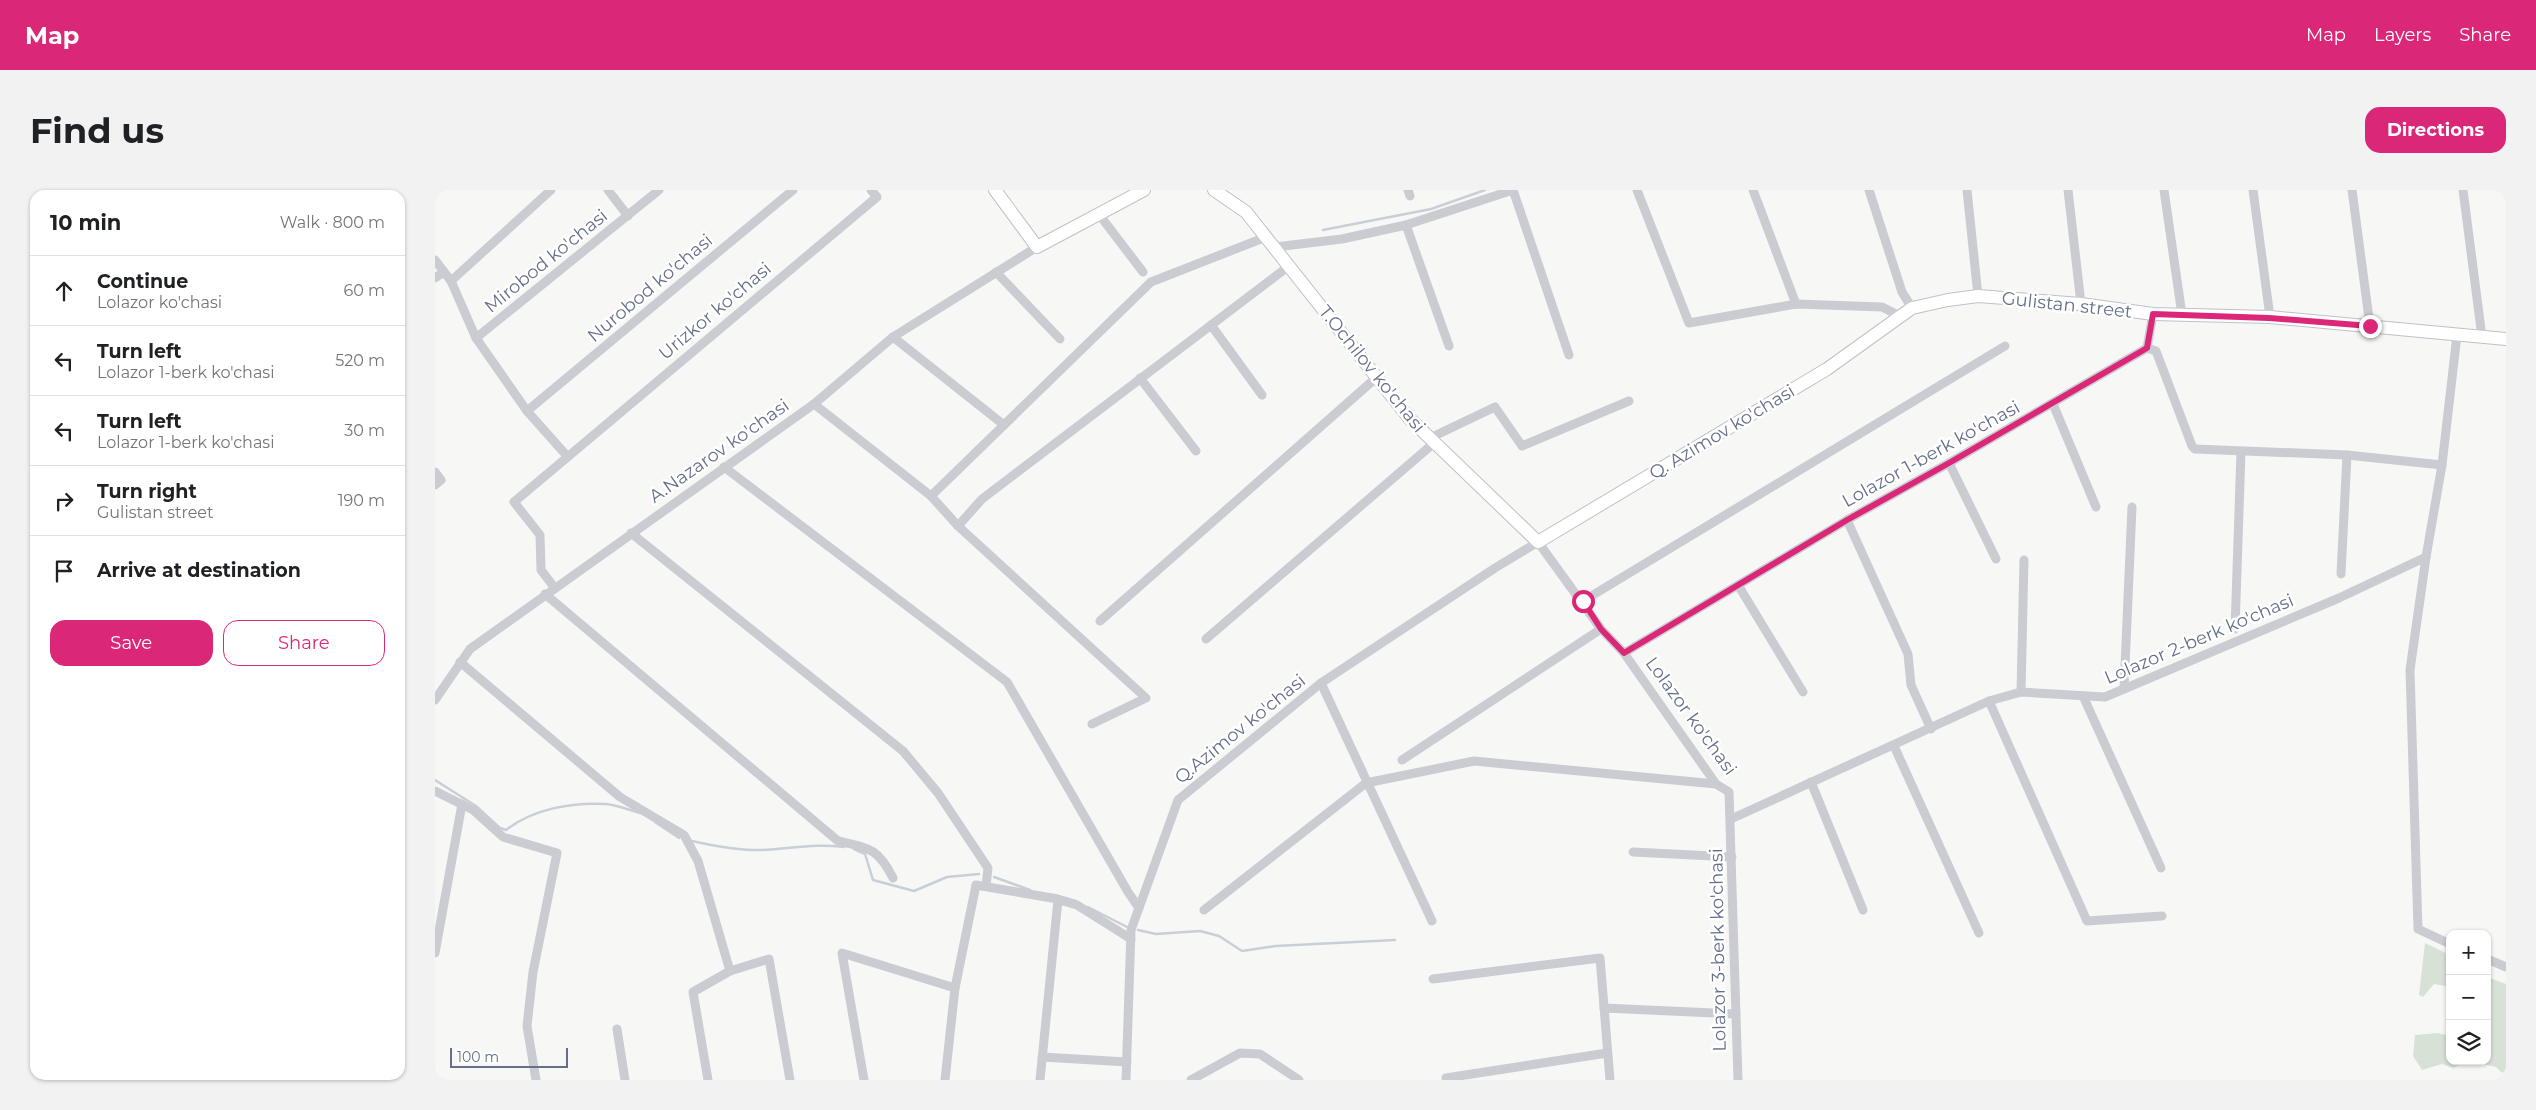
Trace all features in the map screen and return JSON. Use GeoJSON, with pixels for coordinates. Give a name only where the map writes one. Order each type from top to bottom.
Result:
{"type":"FeatureCollection","features":[{"type":"Feature","properties":{"kind":"main road"},"geometry":{"type":"LineString","coordinates":[[995,190],[1037,247],[1136,191]]}},
{"type":"Feature","properties":{"kind":"main road","name":"T.Ochilov ko'chasi"},"geometry":{"type":"LineString","coordinates":[[1214,190],[1246,212],[1409,418],[1539,542]]}},
{"type":"Feature","properties":{"kind":"main road","name":"Gulistan street"},"geometry":{"type":"LineString","coordinates":[[1901,316],[1912,308],[1978,296],[2081,304],[2153,314],[2269,318],[2506,339]]}},
{"type":"Feature","properties":{"kind":"main road","name":"Q. Azimov ko'chasi"},"geometry":{"type":"LineString","coordinates":[[1539,542],[1827,369],[1901,316]]}},
{"type":"Feature","properties":{"kind":"street"},"geometry":{"type":"LineString","coordinates":[[451,280],[551,190]]}},
{"type":"Feature","properties":{"kind":"street"},"geometry":{"type":"LineString","coordinates":[[608,190],[627,216]]}},
{"type":"Feature","properties":{"kind":"street","name":"Mirobod ko'chasi"},"geometry":{"type":"LineString","coordinates":[[477,338],[659,190]]}},
{"type":"Feature","properties":{"kind":"street","name":"Nurobod ko'chasi"},"geometry":{"type":"LineString","coordinates":[[527,411],[793,190]]}},
{"type":"Feature","properties":{"kind":"street","name":"Urizkor ko'chasi"},"geometry":{"type":"LineString","coordinates":[[567,456],[877,197],[871,190]]}},
{"type":"Feature","properties":{"kind":"street"},"geometry":{"type":"LineString","coordinates":[[1275,247],[1342,239],[1406,225],[1513,190],[1569,355]]}},
{"type":"Feature","properties":{"kind":"street"},"geometry":{"type":"LineString","coordinates":[[1637,190],[1689,324],[1796,304],[1882,307],[1901,316]]}},
{"type":"Feature","properties":{"kind":"street"},"geometry":{"type":"LineString","coordinates":[[1753,190],[1796,304]]}},
{"type":"Feature","properties":{"kind":"street"},"geometry":{"type":"LineString","coordinates":[[1869,190],[1902,292],[1912,308]]}},
{"type":"Feature","properties":{"kind":"street"},"geometry":{"type":"LineString","coordinates":[[1967,190],[1978,296]]}},
{"type":"Feature","properties":{"kind":"street"},"geometry":{"type":"LineString","coordinates":[[2068,190],[2081,304]]}},
{"type":"Feature","properties":{"kind":"street"},"geometry":{"type":"LineString","coordinates":[[2164,190],[2182,314]]}},
{"type":"Feature","properties":{"kind":"street"},"geometry":{"type":"LineString","coordinates":[[2253,190],[2269,318]]}},
{"type":"Feature","properties":{"kind":"street"},"geometry":{"type":"LineString","coordinates":[[2352,190],[2370,326]]}},
{"type":"Feature","properties":{"kind":"street"},"geometry":{"type":"LineString","coordinates":[[2463,190],[2482,337]]}},
{"type":"Feature","properties":{"kind":"street"},"geometry":{"type":"LineString","coordinates":[[1098,213],[1143,272]]}},
{"type":"Feature","properties":{"kind":"street"},"geometry":{"type":"LineString","coordinates":[[1406,225],[1449,346]]}},
{"type":"Feature","properties":{"kind":"street"},"geometry":{"type":"LineString","coordinates":[[931,496],[1151,282],[1266,237]]}},
{"type":"Feature","properties":{"kind":"street","name":"A.Nazarov ko'chasi"},"geometry":{"type":"LineString","coordinates":[[435,700],[459,662],[470,649],[554,587],[815,404],[893,337],[1037,247]]}},
{"type":"Feature","properties":{"kind":"street"},"geometry":{"type":"LineString","coordinates":[[435,260],[451,280],[477,338],[527,411],[567,456],[515,502],[540,535],[541,570],[554,587]]}},
{"type":"Feature","properties":{"kind":"street"},"geometry":{"type":"LineString","coordinates":[[957,526],[982,499],[1289,266]]}},
{"type":"Feature","properties":{"kind":"street"},"geometry":{"type":"LineString","coordinates":[[435,278],[443,272]]}},
{"type":"Feature","properties":{"kind":"street"},"geometry":{"type":"LineString","coordinates":[[996,272],[1060,339]]}},
{"type":"Feature","properties":{"kind":"street"},"geometry":{"type":"LineString","coordinates":[[2153,314],[2147,348],[2156,350],[2192,446],[2199,450],[2347,455],[2443,465]]}},
{"type":"Feature","properties":{"kind":"street"},"geometry":{"type":"LineString","coordinates":[[1211,325],[1261,395]]}},
{"type":"Feature","properties":{"kind":"street"},"geometry":{"type":"LineString","coordinates":[[2446,942],[2418,929],[2410,670],[2426,557],[2443,465],[2457,335]]}},
{"type":"Feature","properties":{"kind":"street"},"geometry":{"type":"LineString","coordinates":[[893,337],[1004,426]]}},
{"type":"Feature","properties":{"kind":"street"},"geometry":{"type":"LineString","coordinates":[[1583,601],[2005,346]]}},
{"type":"Feature","properties":{"kind":"street","name":"Lolazor 1-berk ko'chasi"},"geometry":{"type":"LineString","coordinates":[[1624,653],[1847,520],[2053,404],[2147,348]]}},
{"type":"Feature","properties":{"kind":"street"},"geometry":{"type":"LineString","coordinates":[[1100,621],[1377,377]]}},
{"type":"Feature","properties":{"kind":"street"},"geometry":{"type":"LineString","coordinates":[[1141,378],[1196,451]]}},
{"type":"Feature","properties":{"kind":"street"},"geometry":{"type":"LineString","coordinates":[[1205,639],[1432,441],[1495,407],[1522,446],[1629,400]]}},
{"type":"Feature","properties":{"kind":"street"},"geometry":{"type":"LineString","coordinates":[[815,404],[931,496],[957,526],[1146,698],[1091,724]]}},
{"type":"Feature","properties":{"kind":"street"},"geometry":{"type":"LineString","coordinates":[[2053,404],[2096,507]]}},
{"type":"Feature","properties":{"kind":"street"},"geometry":{"type":"LineString","coordinates":[[2235,629],[2241,452]]}},
{"type":"Feature","properties":{"kind":"street"},"geometry":{"type":"LineString","coordinates":[[2341,574],[2347,455]]}},
{"type":"Feature","properties":{"kind":"street"},"geometry":{"type":"LineString","coordinates":[[1949,463],[1996,559]]}},
{"type":"Feature","properties":{"kind":"street"},"geometry":{"type":"LineString","coordinates":[[725,467],[1007,682],[1139,908]]}},
{"type":"Feature","properties":{"kind":"street"},"geometry":{"type":"LineString","coordinates":[[435,472],[441,480],[435,485]]}},
{"type":"Feature","properties":{"kind":"street"},"geometry":{"type":"LineString","coordinates":[[2124,690],[2132,507]]}},
{"type":"Feature","properties":{"kind":"street"},"geometry":{"type":"LineString","coordinates":[[1847,520],[1908,654],[1911,685],[1931,729]]}},
{"type":"Feature","properties":{"kind":"street"},"geometry":{"type":"LineString","coordinates":[[631,533],[903,751],[938,793],[988,868],[986,886]]}},
{"type":"Feature","properties":{"kind":"street","name":"Lolazor ko'chasi"},"geometry":{"type":"LineString","coordinates":[[1539,542],[1583,601],[1601,629],[1624,653],[1716,784],[1729,792],[1731,819]]}},
{"type":"Feature","properties":{"kind":"street","name":"Q.Azimov ko'chasi"},"geometry":{"type":"LineString","coordinates":[[1126,1080],[1131,930],[1178,800],[1321,683],[1495,568],[1539,542]]}},
{"type":"Feature","properties":{"kind":"street","name":"Lolazor 2-berk ko'chasi"},"geometry":{"type":"LineString","coordinates":[[1731,819],[1989,701],[2021,692],[2105,697],[2339,598],[2426,557]]}},
{"type":"Feature","properties":{"kind":"street"},"geometry":{"type":"LineString","coordinates":[[2021,692],[2024,560]]}},
{"type":"Feature","properties":{"kind":"street"},"geometry":{"type":"LineString","coordinates":[[1738,585],[1803,692]]}},
{"type":"Feature","properties":{"kind":"street"},"geometry":{"type":"LineString","coordinates":[[545,594],[838,841],[867,847],[883,860],[893,878]]}},
{"type":"Feature","properties":{"kind":"street"},"geometry":{"type":"LineString","coordinates":[[1402,760],[1601,629]]}},
{"type":"Feature","properties":{"kind":"street"},"geometry":{"type":"LineString","coordinates":[[459,662],[620,797],[684,835],[698,861],[730,971]]}},
{"type":"Feature","properties":{"kind":"street"},"geometry":{"type":"LineString","coordinates":[[1321,683],[1432,921]]}},
{"type":"Feature","properties":{"kind":"street"},"geometry":{"type":"LineString","coordinates":[[2083,696],[2161,868]]}},
{"type":"Feature","properties":{"kind":"street"},"geometry":{"type":"LineString","coordinates":[[1989,701],[2087,921],[2162,916]]}},
{"type":"Feature","properties":{"kind":"street"},"geometry":{"type":"LineString","coordinates":[[1894,746],[1979,933]]}},
{"type":"Feature","properties":{"kind":"street"},"geometry":{"type":"LineString","coordinates":[[1204,910],[1366,783],[1474,761],[1716,784]]}},
{"type":"Feature","properties":{"kind":"street"},"geometry":{"type":"LineString","coordinates":[[1811,782],[1863,910]]}},
{"type":"Feature","properties":{"kind":"street"},"geometry":{"type":"LineString","coordinates":[[435,791],[473,810],[503,837],[557,854],[533,972],[527,1026],[537,1080]]}},
{"type":"Feature","properties":{"kind":"street"},"geometry":{"type":"LineString","coordinates":[[435,953],[462,804]]}},
{"type":"Feature","properties":{"kind":"street","name":"Lolazor 3-berk ko'chasi"},"geometry":{"type":"LineString","coordinates":[[1731,819],[1737,1080]]}},
{"type":"Feature","properties":{"kind":"street"},"geometry":{"type":"LineString","coordinates":[[1633,852],[1732,857]]}},
{"type":"Feature","properties":{"kind":"street"},"geometry":{"type":"LineString","coordinates":[[945,1080],[955,988],[975,885],[1077,905],[1131,939]]}},
{"type":"Feature","properties":{"kind":"street"},"geometry":{"type":"LineString","coordinates":[[1040,1080],[1058,900]]}},
{"type":"Feature","properties":{"kind":"street"},"geometry":{"type":"LineString","coordinates":[[864,1080],[842,953],[955,988]]}},
{"type":"Feature","properties":{"kind":"street"},"geometry":{"type":"LineString","coordinates":[[1433,980],[1600,958],[1610,1080]]}},
{"type":"Feature","properties":{"kind":"street"},"geometry":{"type":"LineString","coordinates":[[709,1080],[693,992],[730,971],[769,959],[791,1080]]}},
{"type":"Feature","properties":{"kind":"street"},"geometry":{"type":"LineString","coordinates":[[2491,961],[2506,967]]}},
{"type":"Feature","properties":{"kind":"street"},"geometry":{"type":"LineString","coordinates":[[1604,1008],[1736,1014]]}},
{"type":"Feature","properties":{"kind":"street"},"geometry":{"type":"LineString","coordinates":[[617,1029],[625,1080]]}},
{"type":"Feature","properties":{"kind":"street"},"geometry":{"type":"LineString","coordinates":[[1446,1078],[1607,1052]]}},
{"type":"Feature","properties":{"kind":"street"},"geometry":{"type":"LineString","coordinates":[[1191,1080],[1240,1053],[1260,1054],[1299,1080]]}},
{"type":"Feature","properties":{"kind":"street"},"geometry":{"type":"LineString","coordinates":[[1042,1057],[1127,1062]]}},
{"type":"Feature","properties":{"kind":"shaded area"},"geometry":{"type":"Polygon","coordinates":[[[2425,943],[2446,953],[2446,986],[2434,984],[2423,997],[2419,995],[2425,943]]]}},
{"type":"Feature","properties":{"kind":"shaded area"},"geometry":{"type":"Polygon","coordinates":[[[2491,978],[2506,984],[2506,1070],[2502,1073],[2496,1067],[2487,1065],[2491,1065],[2491,978]]]}},
{"type":"Feature","properties":{"kind":"shaded area"},"geometry":{"type":"Polygon","coordinates":[[[2438,1033],[2446,1035],[2446,1065],[2459,1065],[2453,1068],[2442,1064],[2422,1070],[2413,1056],[2415,1035],[2438,1033]]]}},
{"type":"Feature","properties":{"kind":"waterway"},"geometry":{"type":"LineString","coordinates":[[1323,230],[1431,209],[1485,190]]}},
{"type":"Feature","properties":{"kind":"waterway"},"geometry":{"type":"LineString","coordinates":[[435,780],[476,806],[500,828],[506,830],[540,812],[579,804],[606,804],[640,813]]}},
{"type":"Feature","properties":{"kind":"waterway"},"geometry":{"type":"LineString","coordinates":[[655,822],[679,838]]}},
{"type":"Feature","properties":{"kind":"waterway"},"geometry":{"type":"LineString","coordinates":[[692,841],[744,850],[813,846],[844,847]]}},
{"type":"Feature","properties":{"kind":"waterway"},"geometry":{"type":"LineString","coordinates":[[854,849],[865,854],[873,880],[914,891],[947,877],[979,874]]}},
{"type":"Feature","properties":{"kind":"waterway"},"geometry":{"type":"LineString","coordinates":[[994,877],[1030,890]]}},
{"type":"Feature","properties":{"kind":"waterway"},"geometry":{"type":"LineString","coordinates":[[1055,895],[1076,901]]}},
{"type":"Feature","properties":{"kind":"waterway"},"geometry":{"type":"LineString","coordinates":[[1088,907],[1129,928]]}},
{"type":"Feature","properties":{"kind":"waterway"},"geometry":{"type":"LineString","coordinates":[[1138,930],[1156,934],[1200,931],[1219,936],[1242,951],[1276,946],[1395,940]]}},
{"type":"Feature","properties":{"kind":"route"},"geometry":{"type":"LineString","coordinates":[[1583,601],[1601,629],[1624,653],[1847,520],[2053,404],[2147,348],[2153,314],[2269,318],[2370,326]]}}]}
